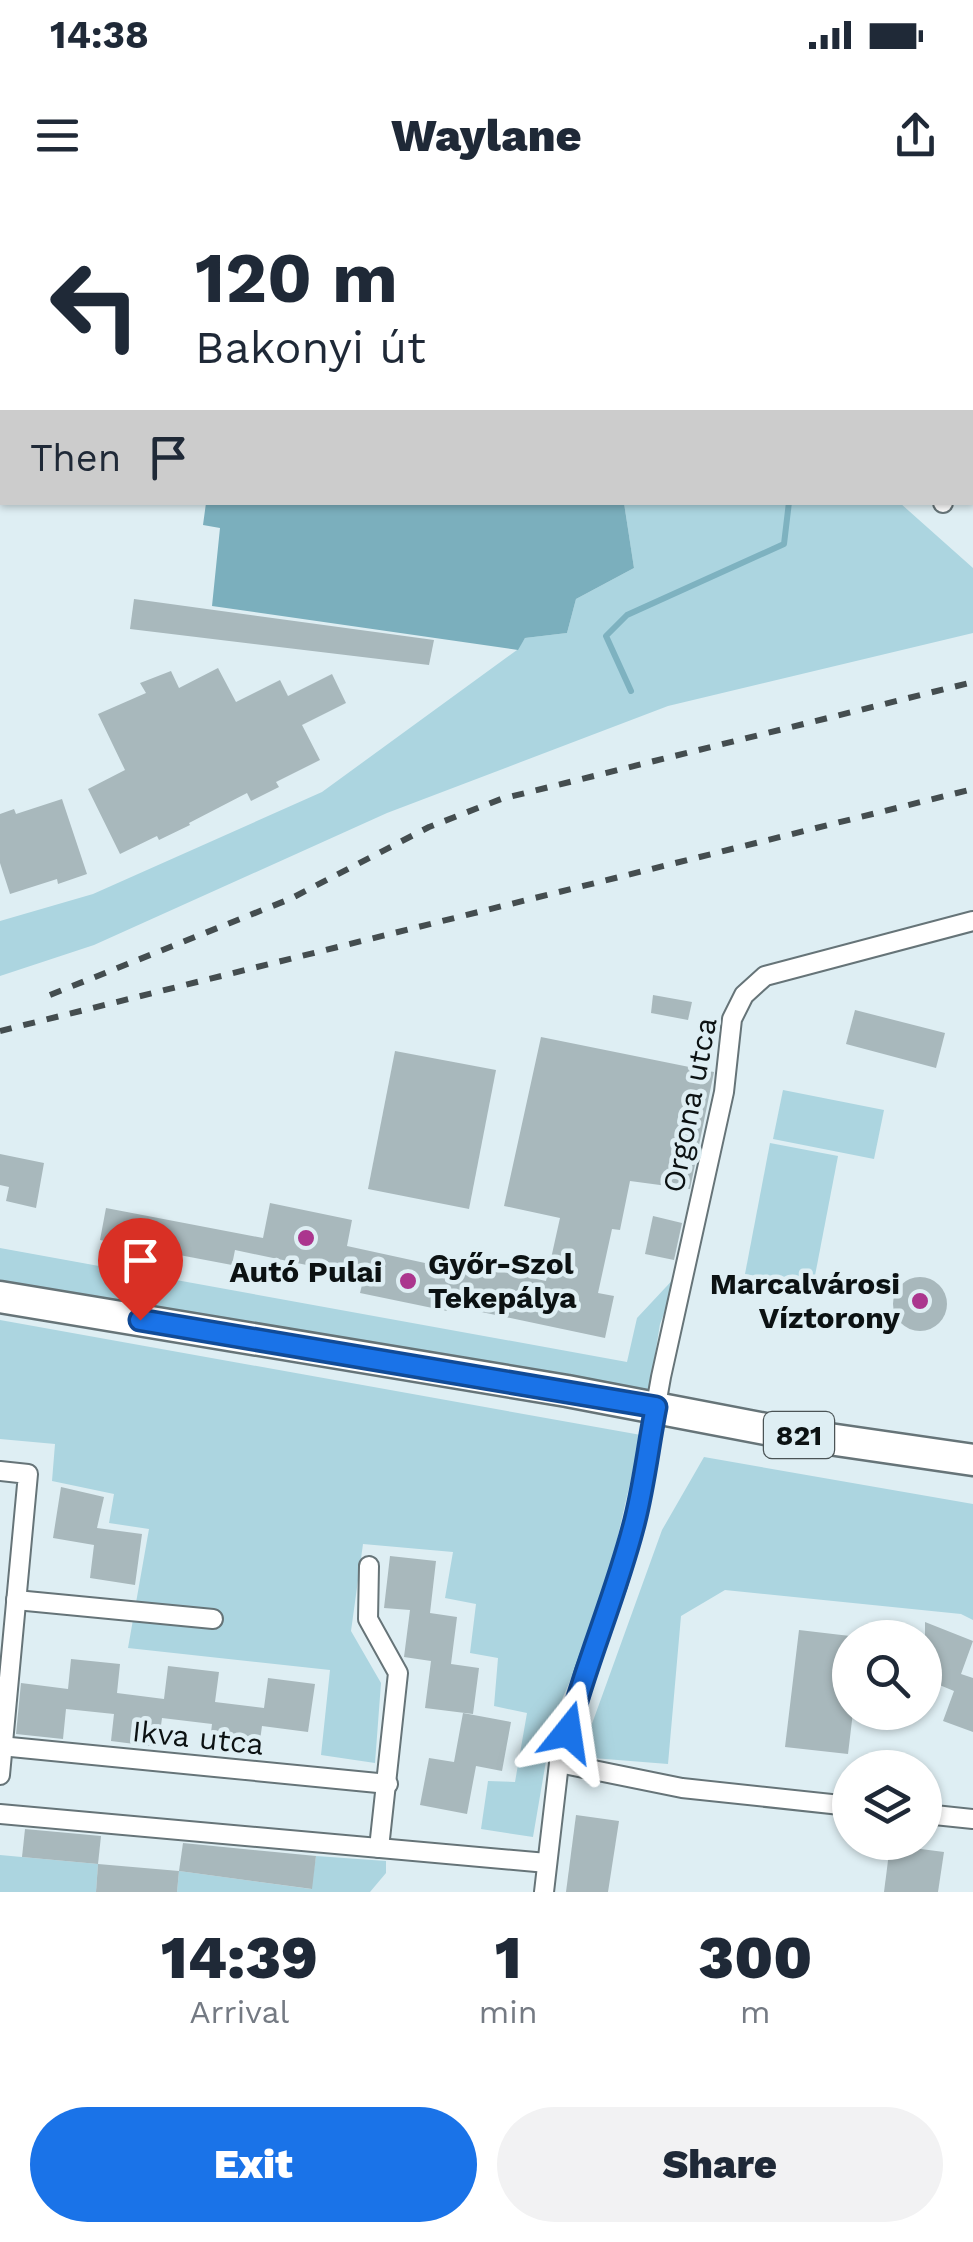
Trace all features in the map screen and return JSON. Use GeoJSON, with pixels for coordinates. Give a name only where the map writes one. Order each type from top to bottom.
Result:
{"type":"FeatureCollection","features":[{"type":"Feature","properties":{"kind":"main road","name":"821"},"geometry":{"type":"LineString","coordinates":[[0,1297],[656,1407],[781,1432],[973,1460]]}},
{"type":"Feature","properties":{"kind":"street","name":"Orgona utca"},"geometry":{"type":"LineString","coordinates":[[544,1892],[559,1764],[584,1671],[617,1585],[634,1523],[724,1092],[732,1019],[744,994],[765,976],[973,922]]}},
{"type":"Feature","properties":{"kind":"street"},"geometry":{"type":"LineString","coordinates":[[0,1471],[28,1474],[0,1775]]}},
{"type":"Feature","properties":{"kind":"street"},"geometry":{"type":"LineString","coordinates":[[369,1566],[368,1619],[398,1673],[379,1848]]}},
{"type":"Feature","properties":{"kind":"street"},"geometry":{"type":"LineString","coordinates":[[16,1600],[213,1618]]}},
{"type":"Feature","properties":{"kind":"street","name":"Ikva utca"},"geometry":{"type":"LineString","coordinates":[[2,1746],[388,1784]]}},
{"type":"Feature","properties":{"kind":"street"},"geometry":{"type":"LineString","coordinates":[[559,1764],[682,1788],[832,1804]]}},
{"type":"Feature","properties":{"kind":"street"},"geometry":{"type":"LineString","coordinates":[[0,1814],[547,1863]]}},
{"type":"Feature","properties":{"kind":"street"},"geometry":{"type":"LineString","coordinates":[[942,1816],[973,1819]]}},
{"type":"Feature","properties":{"kind":"shaded area"},"geometry":{"type":"Polygon","coordinates":[[[206,505],[624,505],[634,568],[576,599],[567,633],[525,638],[518,650],[212,606],[220,528],[203,525],[206,505]]]}},
{"type":"Feature","properties":{"kind":"shaded area"},"geometry":{"type":"Polygon","coordinates":[[[624,505],[902,505],[973,568],[973,633],[668,706],[387,813],[94,945],[0,976],[0,921],[93,894],[322,792],[517,650],[525,638],[567,633],[576,599],[634,568],[624,505]]]}},
{"type":"Feature","properties":{"kind":"shaded area"},"geometry":{"type":"Polygon","coordinates":[[[783,1090],[884,1110],[874,1159],[773,1139],[783,1090]]]}},
{"type":"Feature","properties":{"kind":"shaded area"},"geometry":{"type":"Polygon","coordinates":[[[770,1143],[838,1156],[813,1286],[745,1274],[770,1143]]]}},
{"type":"Feature","properties":{"kind":"shaded area"},"geometry":{"type":"Polygon","coordinates":[[[0,1248],[627,1362],[637,1318],[680,1272],[660,1324],[648,1399],[0,1297],[0,1248]]]}},
{"type":"Feature","properties":{"kind":"shaded area"},"geometry":{"type":"Polygon","coordinates":[[[0,1320],[641,1435],[601,1610],[553,1720],[533,1837],[481,1829],[488,1781],[515,1782],[527,1713],[494,1706],[498,1658],[470,1653],[476,1604],[445,1598],[453,1552],[363,1544],[351,1631],[381,1683],[375,1763],[321,1755],[330,1670],[128,1648],[149,1529],[109,1523],[114,1494],[52,1481],[55,1444],[0,1439],[0,1320]]]}},
{"type":"Feature","properties":{"kind":"shaded area"},"geometry":{"type":"Polygon","coordinates":[[[704,1457],[973,1504],[973,1620],[961,1614],[725,1590],[681,1616],[668,1764],[580,1757],[662,1530],[704,1457]]]}},
{"type":"Feature","properties":{"kind":"shaded area"},"geometry":{"type":"Polygon","coordinates":[[[0,1855],[98,1864],[96,1892],[0,1892],[0,1855]]]}},
{"type":"Feature","properties":{"kind":"shaded area"},"geometry":{"type":"Polygon","coordinates":[[[316,1856],[386,1861],[386,1873],[370,1892],[177,1892],[179,1871],[311,1889],[316,1856]]]}},
{"type":"Feature","properties":{"kind":"building"},"geometry":{"type":"Polygon","coordinates":[[[134,599],[434,640],[429,665],[130,629],[134,599]]]}},
{"type":"Feature","properties":{"kind":"building"},"geometry":{"type":"Polygon","coordinates":[[[218,668],[236,702],[280,680],[288,696],[332,674],[346,703],[302,725],[320,760],[276,782],[279,787],[251,801],[247,793],[159,840],[157,836],[120,854],[88,789],[125,770],[98,714],[146,693],[140,683],[171,671],[179,688],[218,668]]]}},
{"type":"Feature","properties":{"kind":"building"},"geometry":{"type":"Polygon","coordinates":[[[62,799],[87,874],[10,894],[0,863],[0,814],[14,809],[16,814],[62,799]]]}},
{"type":"Feature","properties":{"kind":"building"},"geometry":{"type":"Polygon","coordinates":[[[653,995],[692,1002],[688,1020],[651,1013],[653,995]]]}},
{"type":"Feature","properties":{"kind":"building"},"geometry":{"type":"Polygon","coordinates":[[[855,1010],[945,1033],[936,1068],[846,1044],[855,1010]]]}},
{"type":"Feature","properties":{"kind":"building"},"geometry":{"type":"Polygon","coordinates":[[[541,1037],[714,1072],[690,1189],[630,1181],[620,1230],[612,1229],[598,1293],[614,1296],[605,1338],[448,1305],[447,1311],[360,1293],[364,1277],[235,1250],[232,1265],[100,1240],[106,1208],[263,1238],[270,1203],[352,1220],[347,1246],[480,1275],[482,1267],[546,1281],[560,1218],[504,1206],[541,1037]]]}},
{"type":"Feature","properties":{"kind":"building"},"geometry":{"type":"Polygon","coordinates":[[[395,1051],[496,1070],[469,1209],[368,1189],[395,1051]]]}},
{"type":"Feature","properties":{"kind":"building"},"geometry":{"type":"Polygon","coordinates":[[[0,1154],[44,1163],[36,1208],[6,1201],[9,1187],[0,1185],[0,1154]]]}},
{"type":"Feature","properties":{"kind":"building"},"geometry":{"type":"Polygon","coordinates":[[[653,1216],[682,1223],[674,1260],[645,1254],[653,1216]]]}},
{"type":"Feature","properties":{"kind":"building","name":"Marcalvárosi Víztorony"},"geometry":{"type":"Polygon","coordinates":[[[920,1277],[939,1285],[947,1304],[939,1323],[920,1331],[901,1323],[893,1304],[901,1285],[920,1277]]]}},
{"type":"Feature","properties":{"kind":"building"},"geometry":{"type":"Polygon","coordinates":[[[61,1487],[104,1497],[97,1528],[142,1534],[135,1585],[90,1578],[94,1545],[53,1538],[61,1487]]]}},
{"type":"Feature","properties":{"kind":"building"},"geometry":{"type":"Polygon","coordinates":[[[390,1556],[436,1561],[430,1613],[457,1617],[451,1664],[479,1668],[473,1714],[425,1708],[431,1661],[404,1657],[410,1610],[384,1608],[390,1556]]]}},
{"type":"Feature","properties":{"kind":"building"},"geometry":{"type":"Polygon","coordinates":[[[942,1629],[973,1641],[961,1674],[973,1678],[973,1732],[943,1721],[954,1691],[942,1686],[942,1629]]]}},
{"type":"Feature","properties":{"kind":"building"},"geometry":{"type":"Polygon","coordinates":[[[799,1630],[832,1634],[832,1730],[851,1730],[848,1750],[785,1747],[799,1630]]]}},
{"type":"Feature","properties":{"kind":"building"},"geometry":{"type":"Polygon","coordinates":[[[71,1659],[120,1664],[117,1693],[164,1699],[168,1666],[219,1672],[215,1702],[264,1708],[268,1678],[315,1684],[308,1732],[262,1726],[258,1755],[209,1749],[212,1724],[162,1718],[158,1747],[111,1741],[114,1714],[66,1709],[63,1739],[16,1734],[21,1683],[68,1689],[71,1659]]]}},
{"type":"Feature","properties":{"kind":"building"},"geometry":{"type":"Polygon","coordinates":[[[463,1713],[511,1722],[502,1771],[476,1766],[467,1814],[420,1805],[429,1758],[454,1762],[463,1713]]]}},
{"type":"Feature","properties":{"kind":"building"},"geometry":{"type":"Polygon","coordinates":[[[576,1815],[619,1821],[608,1892],[566,1892],[576,1815]]]}},
{"type":"Feature","properties":{"kind":"building"},"geometry":{"type":"Polygon","coordinates":[[[25,1829],[101,1836],[98,1864],[22,1857],[25,1829]]]}},
{"type":"Feature","properties":{"kind":"building"},"geometry":{"type":"Polygon","coordinates":[[[183,1843],[316,1856],[312,1889],[179,1871],[183,1843]]]}},
{"type":"Feature","properties":{"kind":"building"},"geometry":{"type":"Polygon","coordinates":[[[944,1852],[938,1892],[884,1892],[888,1860],[942,1860],[944,1852]]]}},
{"type":"Feature","properties":{"kind":"building"},"geometry":{"type":"Polygon","coordinates":[[[98,1864],[179,1871],[177,1892],[96,1892],[98,1864]]]}},
{"type":"Feature","properties":{"kind":"waterway"},"geometry":{"type":"LineString","coordinates":[[631,691],[606,636],[627,615],[784,544],[789,505]]}},
{"type":"Feature","properties":{"kind":"railway"},"geometry":{"type":"LineString","coordinates":[[50,995],[290,899],[429,827],[501,799],[973,682]]}},
{"type":"Feature","properties":{"kind":"railway"},"geometry":{"type":"LineString","coordinates":[[0,1031],[973,789]]}},
{"type":"Feature","properties":{"kind":"place","name":"Autó Pulai"},"geometry":{"type":"Point","coordinates":[306,1238]}},
{"type":"Feature","properties":{"kind":"place","name":"Győr-Szol Tekepálya"},"geometry":{"type":"Point","coordinates":[408,1281]}},
{"type":"Feature","properties":{"kind":"place","name":"Marcalvárosi Víztorony"},"geometry":{"type":"Point","coordinates":[920,1301]}},
{"type":"Feature","properties":{"kind":"route"},"geometry":{"type":"LineString","coordinates":[[140,1320],[656,1407],[634,1523],[617,1585],[584,1671],[568,1732]]}}]}
